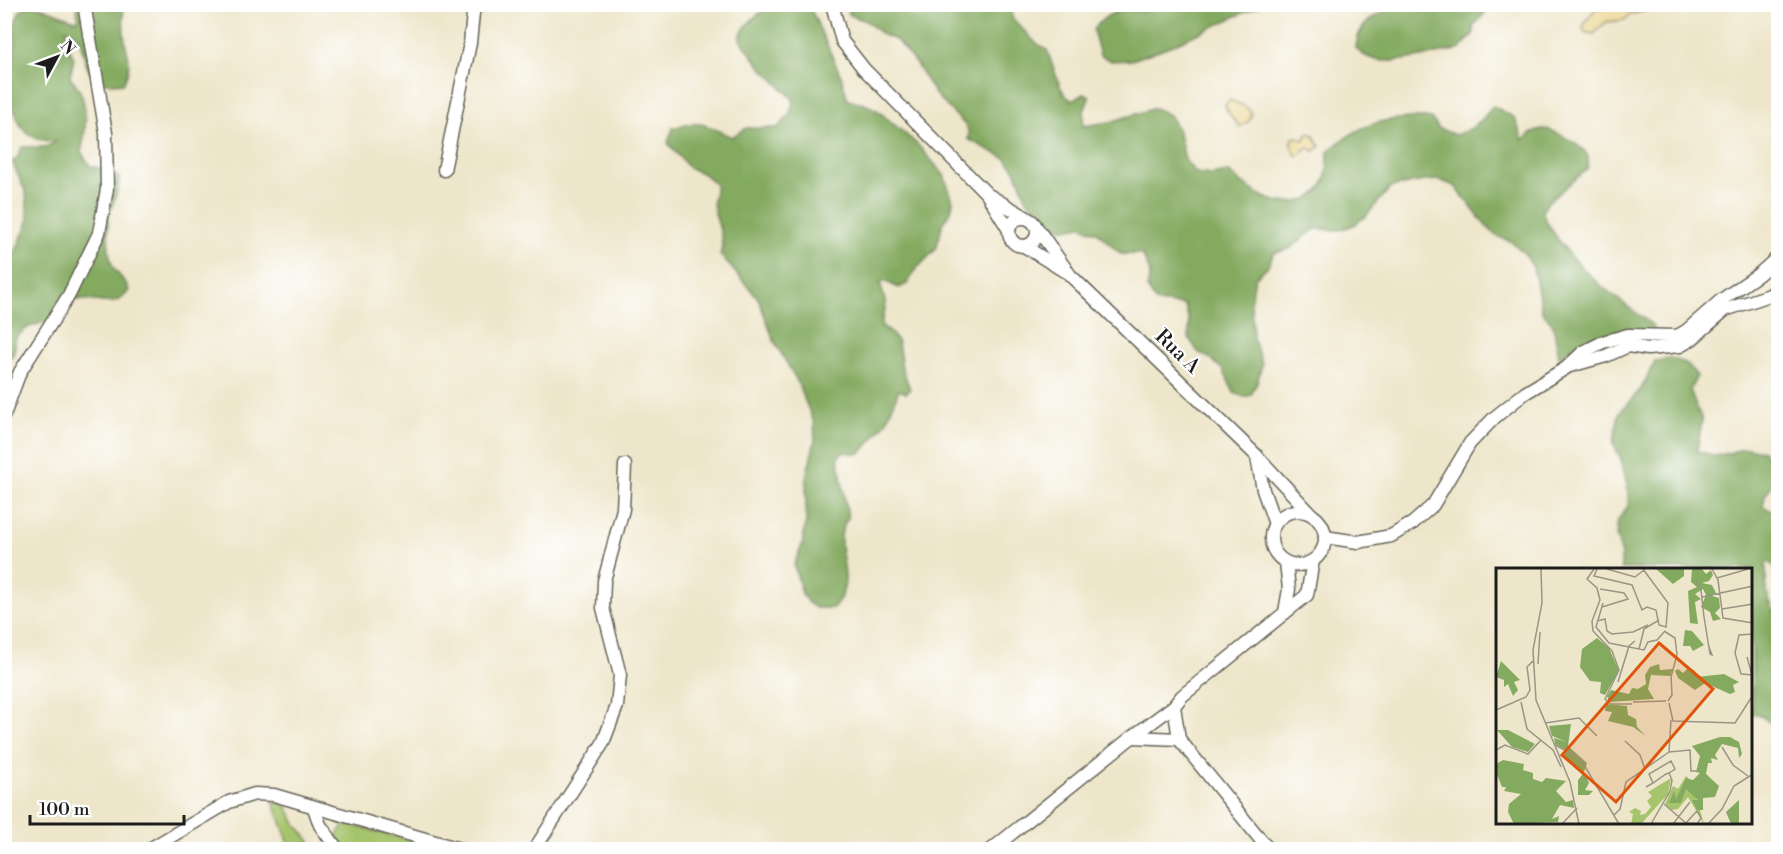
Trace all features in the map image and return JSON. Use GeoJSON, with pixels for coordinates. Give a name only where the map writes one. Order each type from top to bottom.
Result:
{"type":"FeatureCollection","features":[{"type":"Feature","properties":{"kind":"street"},"geometry":{"type":"LineString","coordinates":[[4,415],[20,372],[69,295],[99,233],[107,189],[106,133],[84,4]]}},
{"type":"Feature","properties":{"kind":"street"},"geometry":{"type":"LineString","coordinates":[[444,170],[470,43],[474,4]]}},
{"type":"Feature","properties":{"kind":"street","name":"Rua A"},"geometry":{"type":"LineString","coordinates":[[832,4],[842,41],[864,69],[987,194],[1015,243],[1024,246],[1070,275]]}},
{"type":"Feature","properties":{"kind":"street","name":"Rua A"},"geometry":{"type":"LineString","coordinates":[[987,194],[1035,224],[1070,275],[1257,456],[1312,515]]}},
{"type":"Feature","properties":{"kind":"street"},"geometry":{"type":"LineString","coordinates":[[1009,230],[1013,221],[1022,217],[1027,218]]}},
{"type":"Feature","properties":{"kind":"street"},"geometry":{"type":"LineString","coordinates":[[1024,246],[1033,242],[1038,233],[1037,228]]}},
{"type":"Feature","properties":{"kind":"street"},"geometry":{"type":"LineString","coordinates":[[1325,537],[1358,542],[1391,536],[1413,523],[1433,505],[1470,444],[1495,417],[1525,393],[1566,368],[1583,352],[1603,342],[1628,335],[1677,336],[1779,257]]}},
{"type":"Feature","properties":{"kind":"street"},"geometry":{"type":"LineString","coordinates":[[1566,368],[1606,356],[1628,346],[1648,349],[1680,346],[1692,339],[1725,310],[1770,295],[1779,288]]}},
{"type":"Feature","properties":{"kind":"street"},"geometry":{"type":"LineString","coordinates":[[1257,456],[1263,490],[1275,524],[1271,541],[1273,549],[1286,562],[1295,565],[1313,561],[1320,554],[1325,537],[1323,528],[1312,515],[1296,511],[1287,513],[1275,524]]}},
{"type":"Feature","properties":{"kind":"street"},"geometry":{"type":"LineString","coordinates":[[534,849],[603,743],[617,706],[620,675],[603,608],[604,581],[623,509],[625,465]]}},
{"type":"Feature","properties":{"kind":"street"},"geometry":{"type":"LineString","coordinates":[[991,849],[1132,736],[1174,706],[1182,696],[1307,595],[1313,561]]}},
{"type":"Feature","properties":{"kind":"street"},"geometry":{"type":"LineString","coordinates":[[1285,612],[1289,589],[1286,562]]}},
{"type":"Feature","properties":{"kind":"street"},"geometry":{"type":"LineString","coordinates":[[1174,706],[1179,739],[1269,849]]}},
{"type":"Feature","properties":{"kind":"street"},"geometry":{"type":"LineString","coordinates":[[1132,736],[1179,739]]}},
{"type":"Feature","properties":{"kind":"street"},"geometry":{"type":"LineString","coordinates":[[148,849],[229,802],[255,794],[274,795],[460,849]]}},
{"type":"Feature","properties":{"kind":"street"},"geometry":{"type":"LineString","coordinates":[[315,808],[320,825],[338,849]]}},
{"type":"Feature","properties":{"kind":"green space"},"geometry":{"type":"Polygon","coordinates":[[[848,4],[1012,5],[1012,18],[1035,42],[1047,50],[1065,95],[1071,100],[1084,94],[1090,96],[1084,111],[1083,126],[1110,122],[1155,108],[1169,115],[1178,129],[1185,160],[1196,173],[1211,175],[1228,172],[1261,196],[1274,201],[1301,201],[1316,193],[1326,176],[1328,151],[1365,127],[1388,120],[1431,118],[1438,128],[1455,135],[1477,124],[1493,106],[1515,118],[1523,140],[1537,130],[1543,129],[1567,139],[1585,152],[1588,159],[1587,169],[1548,202],[1543,210],[1544,217],[1560,242],[1583,269],[1622,303],[1651,324],[1654,328],[1654,335],[1643,337],[1617,333],[1604,334],[1584,342],[1559,357],[1553,325],[1542,312],[1533,267],[1524,253],[1512,242],[1497,236],[1485,225],[1455,186],[1439,180],[1423,181],[1391,187],[1367,215],[1354,225],[1340,230],[1315,229],[1289,249],[1274,253],[1267,267],[1255,278],[1251,299],[1253,338],[1262,364],[1258,380],[1251,395],[1244,397],[1234,393],[1223,370],[1211,359],[1198,352],[1189,338],[1189,322],[1185,305],[1156,302],[1147,288],[1150,273],[1142,254],[1121,254],[1097,232],[1081,226],[1065,229],[1050,224],[1027,200],[1015,170],[1005,158],[968,139],[969,133],[966,126],[935,94],[916,64],[896,40],[883,35],[866,21],[850,15],[848,4]]]}},
{"type":"Feature","properties":{"kind":"green space"},"geometry":{"type":"Polygon","coordinates":[[[1152,4],[1261,5],[1170,46],[1132,60],[1111,61],[1100,55],[1093,30],[1103,19],[1121,11],[1143,12],[1152,4]]]}},
{"type":"Feature","properties":{"kind":"green space"},"geometry":{"type":"Polygon","coordinates":[[[1400,4],[1488,5],[1473,27],[1474,33],[1459,50],[1391,61],[1366,56],[1356,48],[1360,32],[1370,20],[1400,4]]]}},
{"type":"Feature","properties":{"kind":"green space"},"geometry":{"type":"Polygon","coordinates":[[[29,5],[75,20],[79,19],[76,5],[123,5],[124,35],[129,64],[124,83],[107,83],[96,79],[89,72],[80,42],[75,34],[66,29],[67,44],[74,58],[70,77],[84,103],[85,133],[81,152],[90,166],[111,171],[119,178],[117,193],[109,215],[109,249],[111,263],[129,290],[117,301],[75,300],[53,311],[51,324],[44,322],[29,327],[16,337],[14,353],[5,366],[5,292],[11,262],[28,222],[26,193],[12,162],[18,157],[22,147],[46,147],[55,142],[38,139],[27,133],[21,126],[9,99],[15,47],[14,25],[20,11],[29,5]]]}},
{"type":"Feature","properties":{"kind":"green space"},"geometry":{"type":"Polygon","coordinates":[[[772,5],[809,5],[841,76],[848,100],[860,102],[877,110],[917,144],[944,175],[953,201],[951,211],[943,223],[936,249],[917,268],[907,284],[899,288],[884,281],[880,282],[886,305],[881,325],[898,342],[902,368],[910,389],[906,393],[899,390],[886,422],[863,451],[858,454],[843,452],[838,457],[848,518],[841,539],[845,585],[841,597],[833,608],[816,608],[808,603],[802,594],[794,565],[802,545],[806,520],[806,477],[815,440],[814,423],[797,381],[774,341],[758,298],[720,255],[722,241],[713,200],[716,185],[704,174],[689,168],[668,143],[673,128],[683,125],[704,125],[732,137],[746,128],[777,128],[789,116],[794,100],[760,66],[740,39],[748,24],[772,5]]]}},
{"type":"Feature","properties":{"kind":"green space"},"geometry":{"type":"Polygon","coordinates":[[[1671,358],[1687,364],[1697,376],[1690,390],[1702,420],[1697,451],[1716,456],[1747,448],[1763,451],[1772,465],[1775,481],[1765,495],[1763,506],[1778,515],[1778,570],[1769,562],[1766,563],[1766,584],[1768,597],[1778,616],[1778,729],[1763,717],[1753,713],[1753,568],[1621,568],[1621,552],[1616,535],[1618,520],[1628,506],[1628,490],[1621,459],[1613,444],[1619,413],[1641,389],[1655,361],[1671,358]]]}},
{"type":"Feature","properties":{"kind":"green space"},"geometry":{"type":"Polygon","coordinates":[[[273,801],[286,805],[296,824],[316,849],[291,849],[273,801]]]}},
{"type":"Feature","properties":{"kind":"green space"},"geometry":{"type":"Polygon","coordinates":[[[351,825],[426,844],[431,849],[345,849],[337,844],[336,836],[343,826],[351,825]]]}},
{"type":"Feature","properties":{"kind":"sand"},"geometry":{"type":"Polygon","coordinates":[[[1617,4],[1672,5],[1657,5],[1632,14],[1624,20],[1606,22],[1594,34],[1584,32],[1583,26],[1595,9],[1613,8],[1617,4]]]}},
{"type":"Feature","properties":{"kind":"sand"},"geometry":{"type":"Polygon","coordinates":[[[1229,100],[1239,103],[1252,114],[1249,121],[1240,127],[1226,108],[1225,105],[1229,100]]]}},
{"type":"Feature","properties":{"kind":"sand"},"geometry":{"type":"Polygon","coordinates":[[[1307,133],[1314,135],[1320,147],[1314,151],[1309,147],[1306,148],[1299,156],[1296,155],[1291,146],[1293,138],[1303,140],[1307,133]]]}}]}
